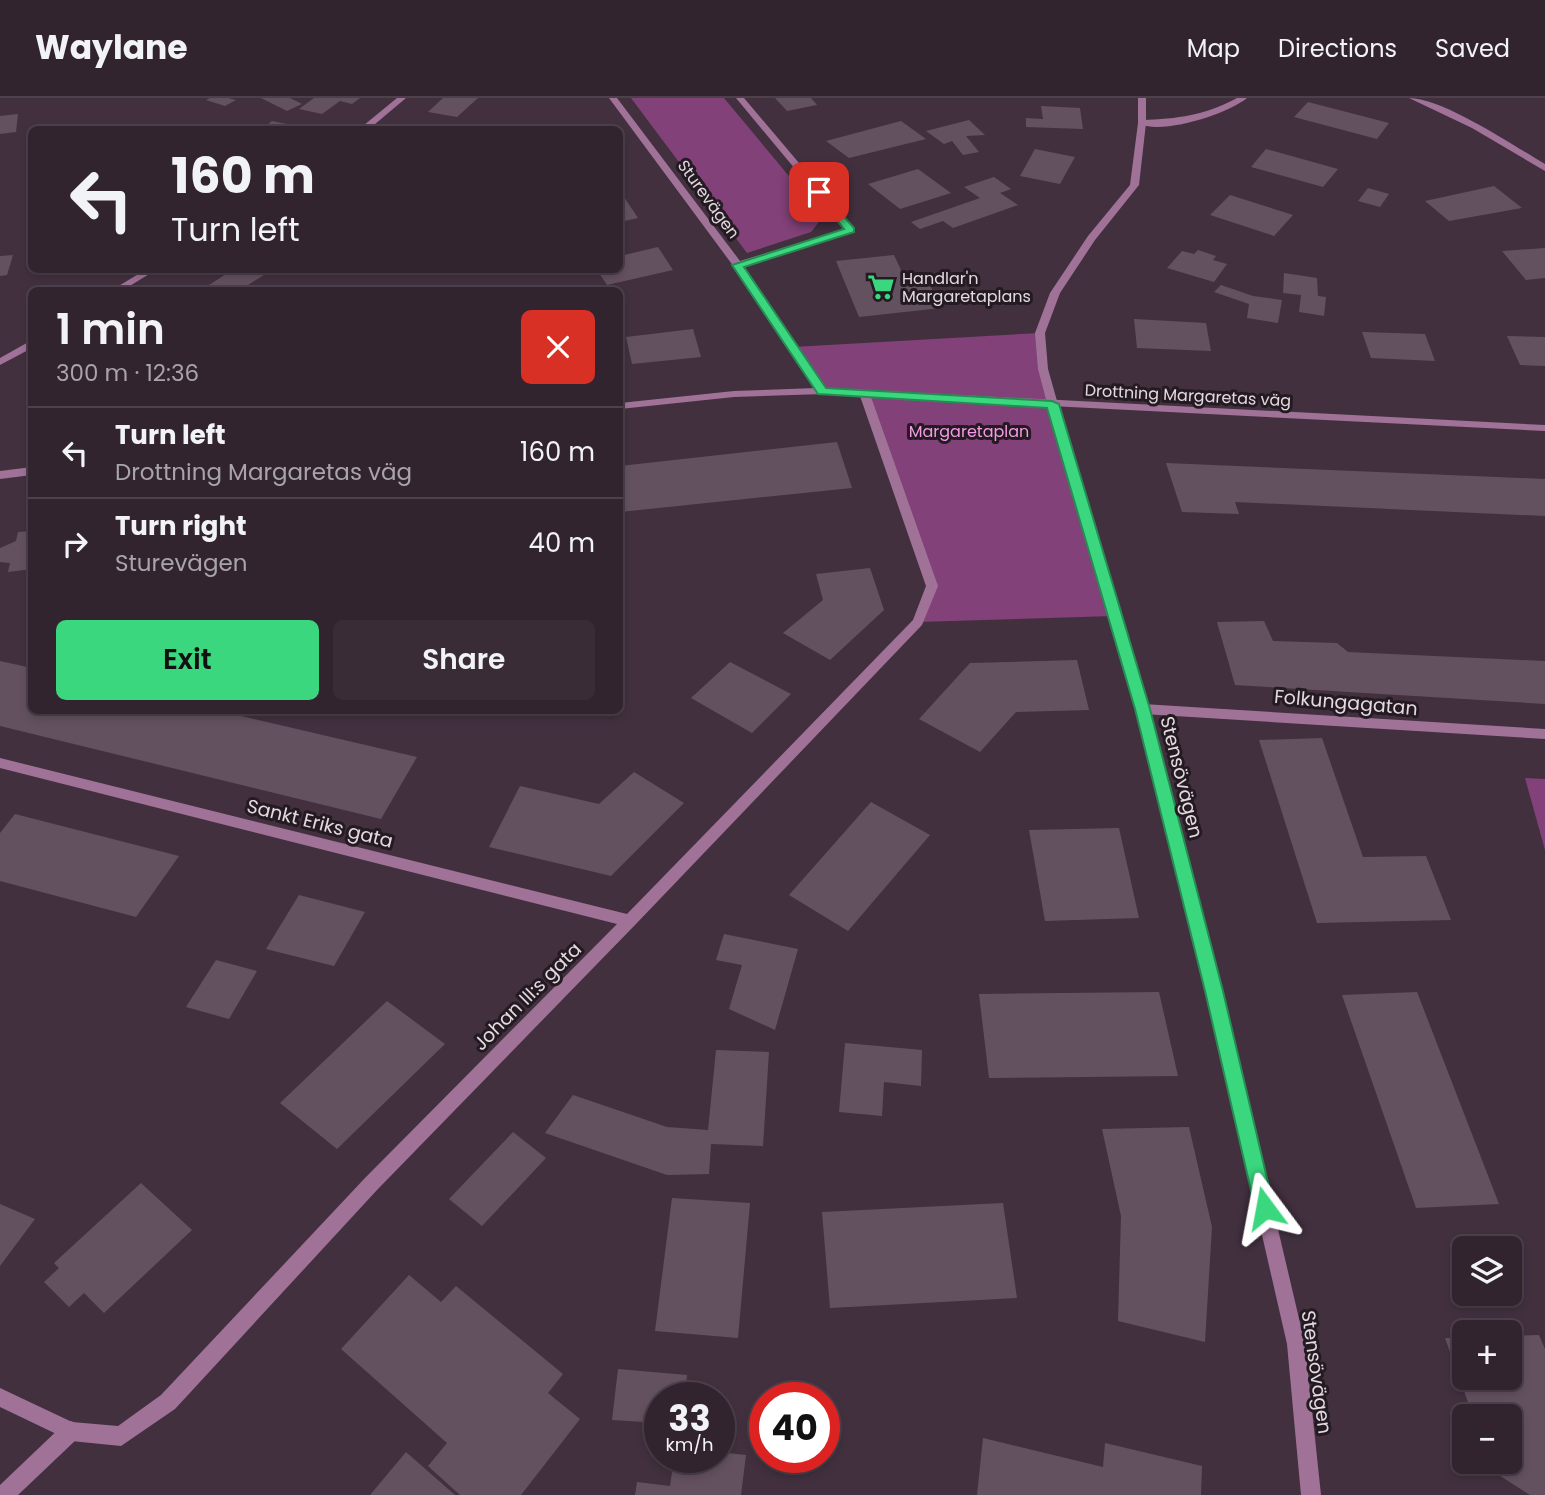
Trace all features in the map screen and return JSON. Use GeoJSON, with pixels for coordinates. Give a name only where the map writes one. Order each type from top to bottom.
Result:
{"type":"FeatureCollection","features":[{"type":"Feature","properties":{"kind":"street"},"geometry":{"type":"LineString","coordinates":[[367,126],[402,98]]}},
{"type":"Feature","properties":{"kind":"street","name":"Sturevägen"},"geometry":{"type":"LineString","coordinates":[[613,98],[738,265],[823,391]]}},
{"type":"Feature","properties":{"kind":"street"},"geometry":{"type":"LineString","coordinates":[[738,265],[851,230],[740,98]]}},
{"type":"Feature","properties":{"kind":"street","name":"Stensövägen"},"geometry":{"type":"LineString","coordinates":[[1142,98],[1142,123],[1133,185],[1091,238],[1055,293],[1040,334],[1043,369],[1143,709],[1214,991],[1296,1343],[1311,1495]]}},
{"type":"Feature","properties":{"kind":"street"},"geometry":{"type":"LineString","coordinates":[[1142,123],[1197,120],[1214,115],[1243,98]]}},
{"type":"Feature","properties":{"kind":"street"},"geometry":{"type":"LineString","coordinates":[[1413,98],[1475,126],[1545,168]]}},
{"type":"Feature","properties":{"kind":"street"},"geometry":{"type":"LineString","coordinates":[[122,287],[146,273]]}},
{"type":"Feature","properties":{"kind":"street"},"geometry":{"type":"LineString","coordinates":[[0,362],[28,345]]}},
{"type":"Feature","properties":{"kind":"street","name":"Drottning Margaretas väg"},"geometry":{"type":"LineString","coordinates":[[623,406],[734,394],[823,391],[1545,428]]}},
{"type":"Feature","properties":{"kind":"street","name":"Johan III:s gata"},"geometry":{"type":"LineString","coordinates":[[0,1397],[71,1431],[121,1436],[168,1402],[371,1184],[630,921],[918,622],[932,586],[865,394]]}},
{"type":"Feature","properties":{"kind":"street"},"geometry":{"type":"LineString","coordinates":[[0,475],[28,472]]}},
{"type":"Feature","properties":{"kind":"street","name":"Folkungagatan"},"geometry":{"type":"LineString","coordinates":[[1143,709],[1211,711],[1466,731],[1545,734]]}},
{"type":"Feature","properties":{"kind":"street","name":"Sankt Eriks gata"},"geometry":{"type":"LineString","coordinates":[[0,762],[630,921]]}},
{"type":"Feature","properties":{"kind":"street"},"geometry":{"type":"LineString","coordinates":[[4,1495],[71,1431]]}},
{"type":"Feature","properties":{"kind":"green space"},"geometry":{"type":"Polygon","coordinates":[[[631,98],[724,98],[823,217],[811,232],[747,253],[631,98]]]}},
{"type":"Feature","properties":{"kind":"green space","name":"Margaretaplan"},"geometry":{"type":"Polygon","coordinates":[[[1040,333],[1043,369],[1114,616],[918,622],[932,586],[865,395],[823,391],[793,347],[1040,333]]]}},
{"type":"Feature","properties":{"kind":"green space"},"geometry":{"type":"Polygon","coordinates":[[[1525,778],[1545,779],[1545,850],[1525,778]]]}},
{"type":"Feature","properties":{"kind":"building"},"geometry":{"type":"Polygon","coordinates":[[[261,98],[290,98],[302,104],[287,111],[261,98]]]}},
{"type":"Feature","properties":{"kind":"building"},"geometry":{"type":"Polygon","coordinates":[[[314,98],[360,98],[352,104],[340,101],[322,114],[299,109],[314,98]]]}},
{"type":"Feature","properties":{"kind":"building"},"geometry":{"type":"Polygon","coordinates":[[[443,98],[478,98],[457,117],[428,112],[443,98]]]}},
{"type":"Feature","properties":{"kind":"building"},"geometry":{"type":"Polygon","coordinates":[[[775,98],[811,98],[817,105],[787,111],[775,98]]]}},
{"type":"Feature","properties":{"kind":"building"},"geometry":{"type":"Polygon","coordinates":[[[206,100],[236,100],[225,106],[206,100]]]}},
{"type":"Feature","properties":{"kind":"building"},"geometry":{"type":"Polygon","coordinates":[[[1308,102],[1389,123],[1377,139],[1294,117],[1308,102]]]}},
{"type":"Feature","properties":{"kind":"building"},"geometry":{"type":"Polygon","coordinates":[[[1041,106],[1080,108],[1083,129],[1026,127],[1026,118],[1043,119],[1041,106]]]}},
{"type":"Feature","properties":{"kind":"building"},"geometry":{"type":"Polygon","coordinates":[[[18,114],[16,132],[0,134],[0,116],[18,114]]]}},
{"type":"Feature","properties":{"kind":"building"},"geometry":{"type":"Polygon","coordinates":[[[969,120],[985,135],[966,136],[979,152],[963,155],[952,141],[944,144],[926,131],[969,120]]]}},
{"type":"Feature","properties":{"kind":"building"},"geometry":{"type":"Polygon","coordinates":[[[272,121],[297,126],[266,126],[272,121]]]}},
{"type":"Feature","properties":{"kind":"building"},"geometry":{"type":"Polygon","coordinates":[[[901,121],[926,139],[849,158],[826,141],[901,121]]]}},
{"type":"Feature","properties":{"kind":"building"},"geometry":{"type":"Polygon","coordinates":[[[1035,149],[1075,157],[1060,184],[1020,176],[1035,149]]]}},
{"type":"Feature","properties":{"kind":"building"},"geometry":{"type":"Polygon","coordinates":[[[1266,149],[1338,169],[1323,187],[1251,167],[1266,149]]]}},
{"type":"Feature","properties":{"kind":"building"},"geometry":{"type":"Polygon","coordinates":[[[918,169],[951,193],[900,209],[868,184],[918,169]]]}},
{"type":"Feature","properties":{"kind":"building"},"geometry":{"type":"Polygon","coordinates":[[[994,177],[1011,189],[1000,193],[1018,205],[953,228],[943,221],[920,229],[911,222],[980,198],[964,187],[994,177]]]}},
{"type":"Feature","properties":{"kind":"building"},"geometry":{"type":"Polygon","coordinates":[[[1494,186],[1522,208],[1449,221],[1425,201],[1494,186]]]}},
{"type":"Feature","properties":{"kind":"building"},"geometry":{"type":"Polygon","coordinates":[[[1368,188],[1389,194],[1380,207],[1358,201],[1368,188]]]}},
{"type":"Feature","properties":{"kind":"building"},"geometry":{"type":"Polygon","coordinates":[[[1230,195],[1293,215],[1274,236],[1210,215],[1230,195]]]}},
{"type":"Feature","properties":{"kind":"building"},"geometry":{"type":"Polygon","coordinates":[[[624,197],[638,218],[623,221],[624,197]]]}},
{"type":"Feature","properties":{"kind":"building"},"geometry":{"type":"Polygon","coordinates":[[[658,247],[673,270],[607,285],[599,273],[623,273],[623,255],[658,247]]]}},
{"type":"Feature","properties":{"kind":"building"},"geometry":{"type":"Polygon","coordinates":[[[1545,248],[1545,278],[1526,280],[1502,251],[1545,248]]]}},
{"type":"Feature","properties":{"kind":"building"},"geometry":{"type":"Polygon","coordinates":[[[1198,250],[1216,256],[1213,260],[1227,264],[1214,282],[1167,268],[1182,251],[1194,254],[1198,250]]]}},
{"type":"Feature","properties":{"kind":"building"},"geometry":{"type":"Polygon","coordinates":[[[13,255],[7,275],[0,276],[0,256],[13,255]]]}},
{"type":"Feature","properties":{"kind":"building"},"geometry":{"type":"Polygon","coordinates":[[[894,255],[906,281],[927,279],[941,308],[859,317],[836,261],[894,255]]]}},
{"type":"Feature","properties":{"kind":"building"},"geometry":{"type":"Polygon","coordinates":[[[227,273],[264,275],[245,287],[206,287],[227,273]]]}},
{"type":"Feature","properties":{"kind":"building"},"geometry":{"type":"Polygon","coordinates":[[[1284,273],[1317,278],[1318,296],[1326,297],[1324,316],[1299,312],[1301,295],[1283,293],[1284,273]]]}},
{"type":"Feature","properties":{"kind":"building"},"geometry":{"type":"Polygon","coordinates":[[[1221,285],[1253,296],[1282,300],[1278,323],[1247,318],[1249,304],[1214,292],[1221,285]]]}},
{"type":"Feature","properties":{"kind":"building"},"geometry":{"type":"Polygon","coordinates":[[[1134,319],[1206,323],[1211,351],[1137,348],[1134,319]]]}},
{"type":"Feature","properties":{"kind":"building"},"geometry":{"type":"Polygon","coordinates":[[[693,329],[701,357],[632,364],[626,337],[693,329]]]}},
{"type":"Feature","properties":{"kind":"building"},"geometry":{"type":"Polygon","coordinates":[[[1362,332],[1425,334],[1435,361],[1371,358],[1362,332]]]}},
{"type":"Feature","properties":{"kind":"building"},"geometry":{"type":"Polygon","coordinates":[[[1507,336],[1545,337],[1545,366],[1520,365],[1507,336]]]}},
{"type":"Feature","properties":{"kind":"building"},"geometry":{"type":"Polygon","coordinates":[[[837,442],[852,488],[623,512],[623,466],[837,442]]]}},
{"type":"Feature","properties":{"kind":"building"},"geometry":{"type":"Polygon","coordinates":[[[1166,463],[1545,479],[1545,516],[1235,502],[1239,514],[1182,512],[1166,463]]]}},
{"type":"Feature","properties":{"kind":"building"},"geometry":{"type":"Polygon","coordinates":[[[28,531],[28,570],[8,572],[10,563],[0,562],[0,548],[16,541],[18,532],[28,531]]]}},
{"type":"Feature","properties":{"kind":"building"},"geometry":{"type":"Polygon","coordinates":[[[870,568],[884,610],[830,660],[783,633],[823,600],[816,574],[870,568]]]}},
{"type":"Feature","properties":{"kind":"building"},"geometry":{"type":"Polygon","coordinates":[[[1264,621],[1273,641],[1337,643],[1348,652],[1545,661],[1545,704],[1235,685],[1217,622],[1264,621]]]}},
{"type":"Feature","properties":{"kind":"building"},"geometry":{"type":"Polygon","coordinates":[[[1077,660],[1089,710],[1016,712],[980,752],[919,719],[970,663],[1077,660]]]}},
{"type":"Feature","properties":{"kind":"building"},"geometry":{"type":"Polygon","coordinates":[[[0,661],[28,667],[28,714],[232,714],[417,757],[381,819],[0,726],[0,661]]]}},
{"type":"Feature","properties":{"kind":"building"},"geometry":{"type":"Polygon","coordinates":[[[730,662],[791,694],[752,733],[691,698],[730,662]]]}},
{"type":"Feature","properties":{"kind":"building"},"geometry":{"type":"Polygon","coordinates":[[[1322,738],[1363,857],[1426,856],[1451,920],[1317,923],[1259,740],[1322,738]]]}},
{"type":"Feature","properties":{"kind":"building"},"geometry":{"type":"Polygon","coordinates":[[[634,772],[684,803],[611,876],[489,847],[520,786],[599,804],[634,772]]]}},
{"type":"Feature","properties":{"kind":"building"},"geometry":{"type":"Polygon","coordinates":[[[871,802],[930,835],[848,931],[789,895],[871,802]]]}},
{"type":"Feature","properties":{"kind":"building"},"geometry":{"type":"Polygon","coordinates":[[[15,814],[179,856],[136,917],[0,881],[0,833],[15,814]]]}},
{"type":"Feature","properties":{"kind":"building"},"geometry":{"type":"Polygon","coordinates":[[[1119,828],[1139,918],[1045,921],[1029,830],[1119,828]]]}},
{"type":"Feature","properties":{"kind":"building"},"geometry":{"type":"Polygon","coordinates":[[[299,895],[365,912],[334,966],[266,949],[299,895]]]}},
{"type":"Feature","properties":{"kind":"building"},"geometry":{"type":"Polygon","coordinates":[[[724,934],[798,949],[775,1030],[729,1009],[742,965],[716,960],[724,934]]]}},
{"type":"Feature","properties":{"kind":"building"},"geometry":{"type":"Polygon","coordinates":[[[216,960],[257,971],[229,1019],[186,1007],[216,960]]]}},
{"type":"Feature","properties":{"kind":"building"},"geometry":{"type":"Polygon","coordinates":[[[1159,992],[1178,1076],[989,1078],[979,994],[1159,992]]]}},
{"type":"Feature","properties":{"kind":"building"},"geometry":{"type":"Polygon","coordinates":[[[1417,992],[1499,1204],[1416,1208],[1342,995],[1417,992]]]}},
{"type":"Feature","properties":{"kind":"building"},"geometry":{"type":"Polygon","coordinates":[[[387,1001],[445,1044],[337,1149],[280,1103],[387,1001]]]}},
{"type":"Feature","properties":{"kind":"building"},"geometry":{"type":"Polygon","coordinates":[[[845,1043],[922,1050],[921,1086],[884,1082],[882,1116],[839,1112],[845,1043]]]}},
{"type":"Feature","properties":{"kind":"building"},"geometry":{"type":"Polygon","coordinates":[[[716,1050],[769,1052],[763,1146],[711,1144],[709,1174],[667,1175],[545,1133],[573,1095],[667,1127],[708,1130],[716,1050]]]}},
{"type":"Feature","properties":{"kind":"building"},"geometry":{"type":"Polygon","coordinates":[[[1189,1127],[1212,1227],[1205,1342],[1118,1321],[1121,1216],[1102,1129],[1189,1127]]]}},
{"type":"Feature","properties":{"kind":"building"},"geometry":{"type":"Polygon","coordinates":[[[513,1132],[546,1158],[482,1226],[449,1199],[513,1132]]]}},
{"type":"Feature","properties":{"kind":"building"},"geometry":{"type":"Polygon","coordinates":[[[141,1183],[192,1230],[104,1313],[84,1293],[69,1307],[44,1282],[59,1268],[54,1263],[141,1183]]]}},
{"type":"Feature","properties":{"kind":"building"},"geometry":{"type":"Polygon","coordinates":[[[672,1198],[750,1203],[738,1338],[655,1331],[672,1198]]]}},
{"type":"Feature","properties":{"kind":"building"},"geometry":{"type":"Polygon","coordinates":[[[1003,1203],[1017,1298],[830,1308],[822,1212],[1003,1203]]]}},
{"type":"Feature","properties":{"kind":"building"},"geometry":{"type":"Polygon","coordinates":[[[0,1204],[35,1219],[0,1266],[0,1204]]]}},
{"type":"Feature","properties":{"kind":"building"},"geometry":{"type":"Polygon","coordinates":[[[409,1275],[441,1302],[456,1286],[563,1374],[548,1393],[580,1419],[521,1495],[460,1495],[428,1466],[447,1443],[341,1349],[409,1275]]]}},
{"type":"Feature","properties":{"kind":"building"},"geometry":{"type":"Polygon","coordinates":[[[1539,1335],[1545,1349],[1545,1495],[1530,1495],[1497,1474],[1522,1474],[1522,1404],[1469,1404],[1464,1390],[1522,1390],[1522,1336],[1539,1335]]]}},
{"type":"Feature","properties":{"kind":"building"},"geometry":{"type":"Polygon","coordinates":[[[1445,1338],[1452,1338],[1452,1358],[1445,1338]]]}},
{"type":"Feature","properties":{"kind":"building"},"geometry":{"type":"Polygon","coordinates":[[[618,1369],[687,1375],[686,1382],[644,1382],[644,1422],[612,1420],[618,1369]]]}},
{"type":"Feature","properties":{"kind":"building"},"geometry":{"type":"Polygon","coordinates":[[[983,1438],[1103,1467],[1105,1443],[1202,1466],[1201,1495],[977,1495],[983,1438]]]}},
{"type":"Feature","properties":{"kind":"building"},"geometry":{"type":"Polygon","coordinates":[[[406,1452],[455,1495],[370,1495],[406,1452]]]}},
{"type":"Feature","properties":{"kind":"building"},"geometry":{"type":"Polygon","coordinates":[[[735,1454],[746,1455],[741,1495],[635,1495],[637,1482],[670,1486],[672,1473],[735,1473],[735,1454]]]}},
{"type":"Feature","properties":{"kind":"place","name":"Handlar'n Margaretaplans"},"geometry":{"type":"Point","coordinates":[881,287]}},
{"type":"Feature","properties":{"kind":"route"},"geometry":{"type":"LineString","coordinates":[[819,192],[851,230],[738,265],[823,391],[1052,404],[1143,709],[1265,1208]]}}]}
